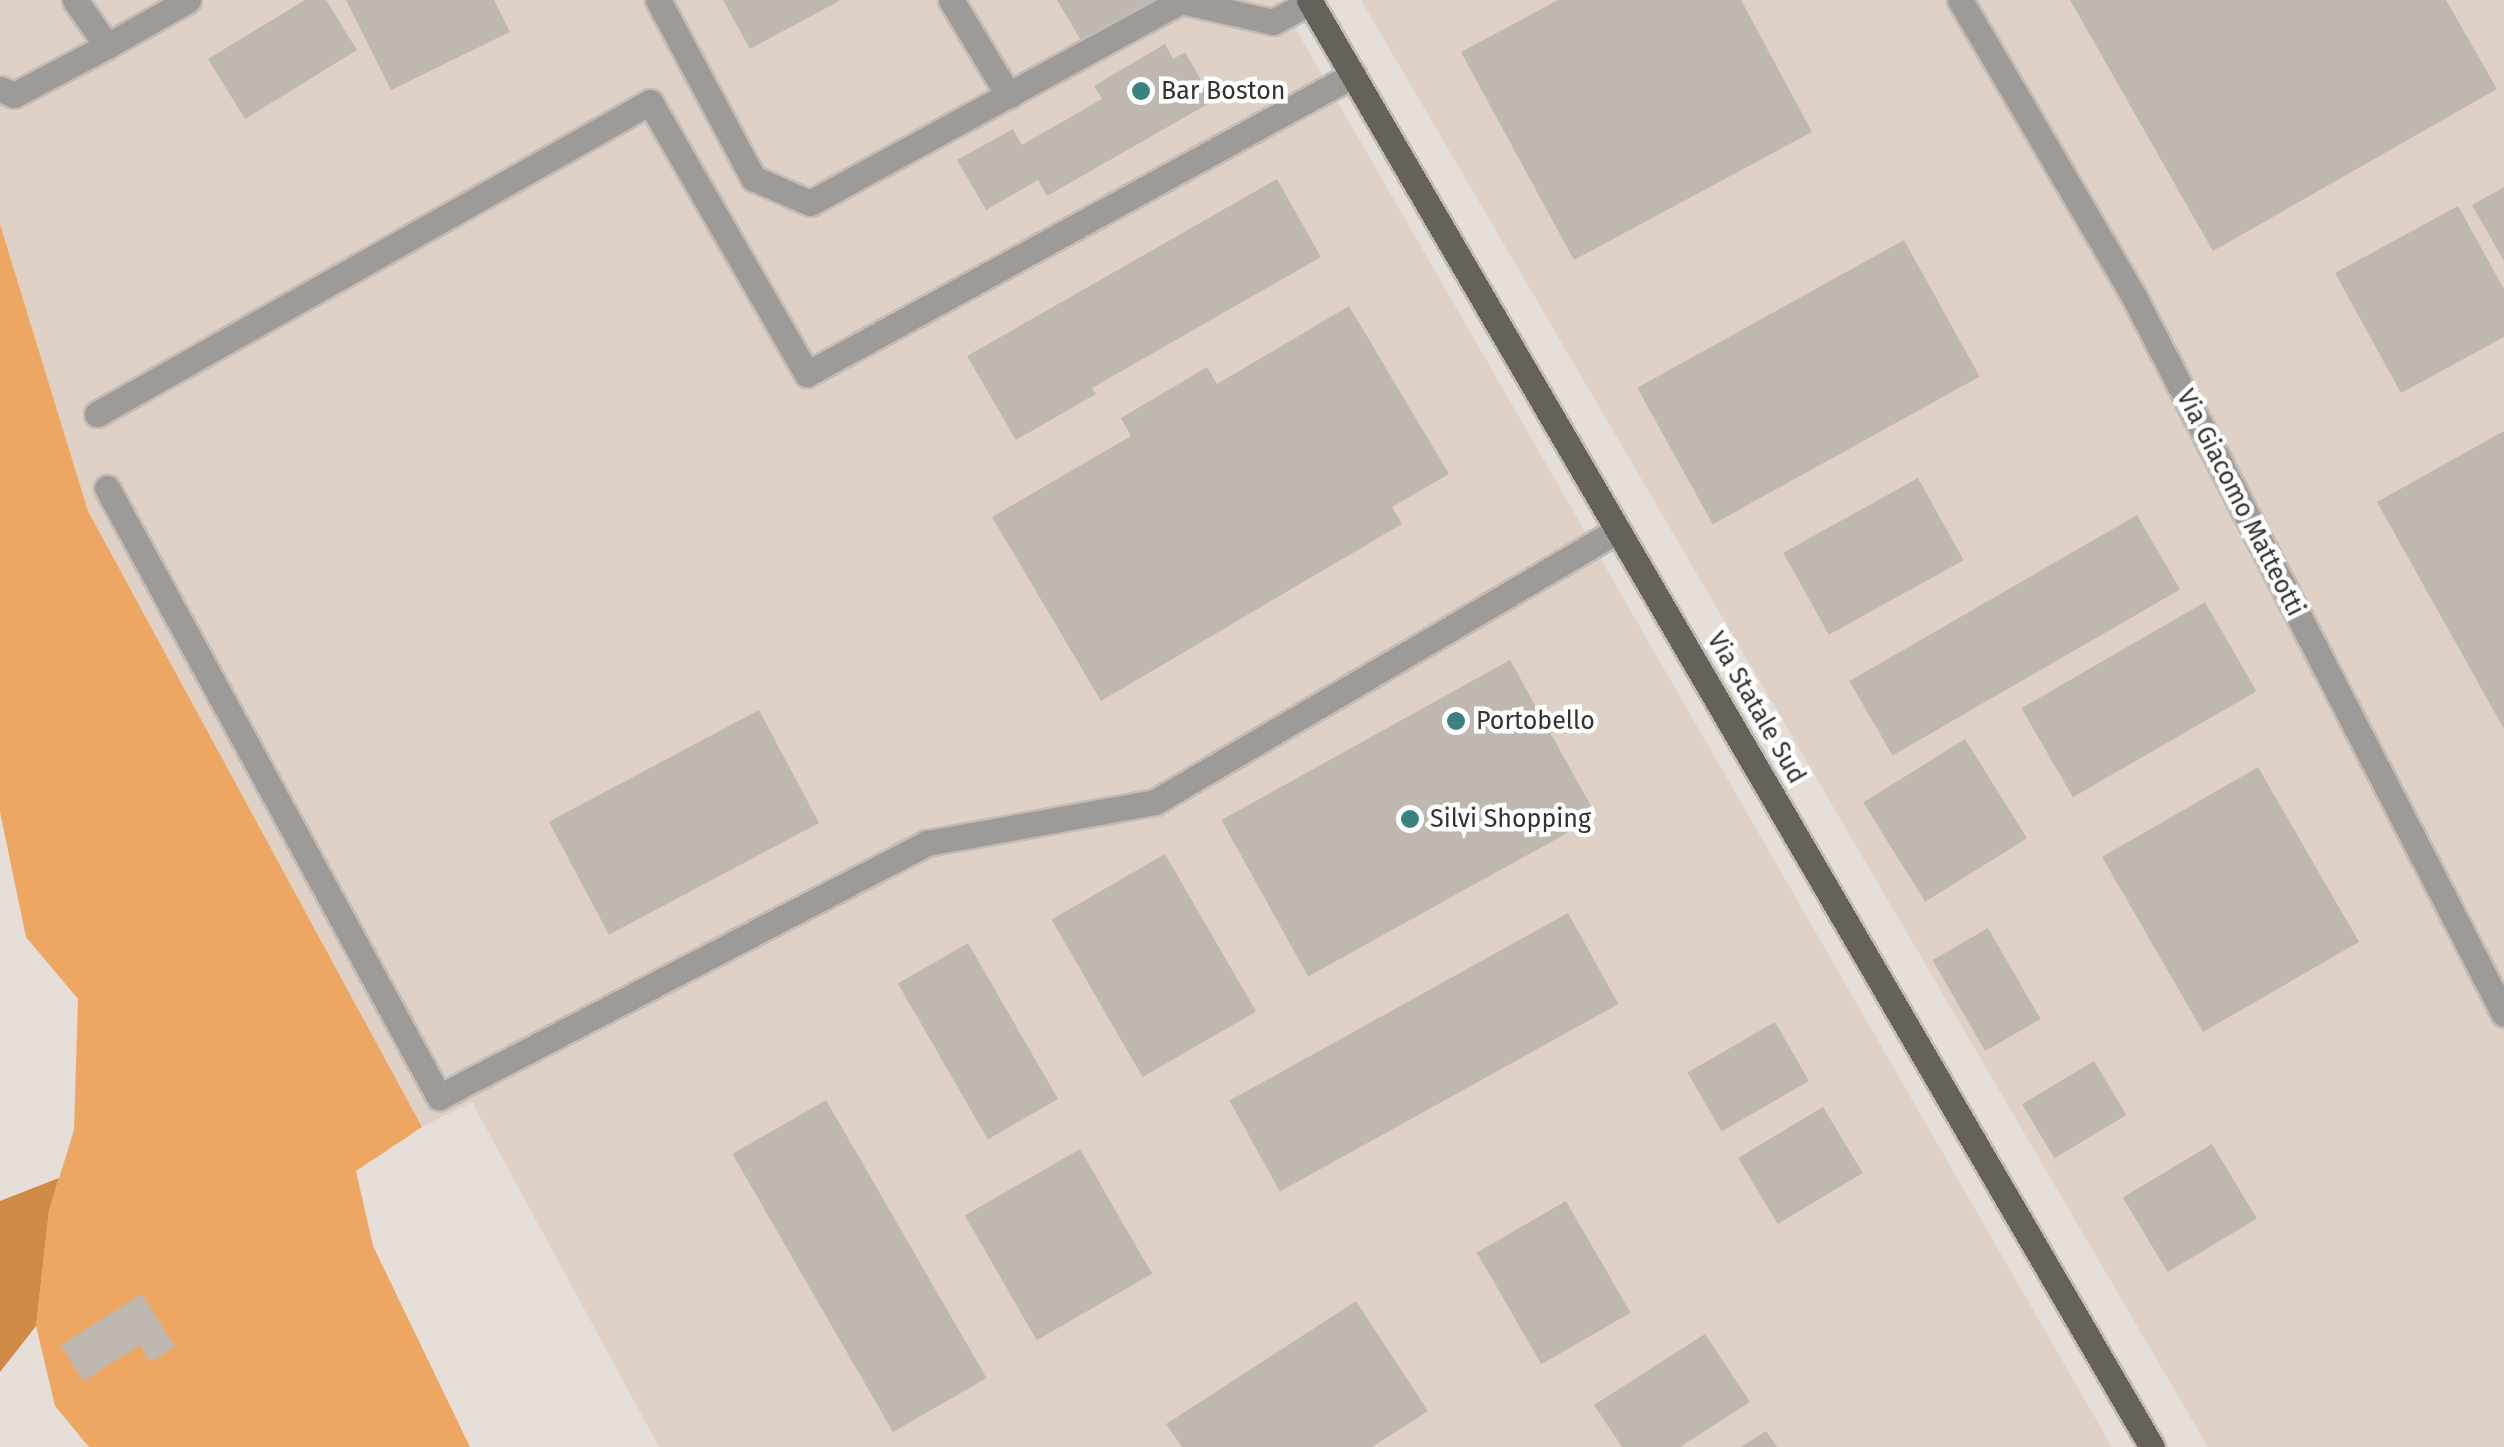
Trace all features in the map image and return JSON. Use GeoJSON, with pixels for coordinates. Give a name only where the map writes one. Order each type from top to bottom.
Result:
{"type":"FeatureCollection","features":[{"type":"Feature","properties":{"kind":"main road","name":"Via Statale Sud"},"geometry":{"type":"LineString","coordinates":[[1309,1],[2152,1447]]}},
{"type":"Feature","properties":{"kind":"street"},"geometry":{"type":"LineString","coordinates":[[75,0],[106,46]]}},
{"type":"Feature","properties":{"kind":"street"},"geometry":{"type":"LineString","coordinates":[[0,89],[14,95],[188,0]]}},
{"type":"Feature","properties":{"kind":"street"},"geometry":{"type":"LineString","coordinates":[[658,0],[753,178],[810,203],[1178,1],[1236,8],[1272,22],[1309,1]]}},
{"type":"Feature","properties":{"kind":"street"},"geometry":{"type":"LineString","coordinates":[[951,0],[1009,96]]}},
{"type":"Feature","properties":{"kind":"street","name":"Via Giacomo Matteotti"},"geometry":{"type":"LineString","coordinates":[[1960,0],[2132,293],[2504,1014]]}},
{"type":"Feature","properties":{"kind":"street"},"geometry":{"type":"LineString","coordinates":[[97,414],[650,102],[807,374],[1353,75]]}},
{"type":"Feature","properties":{"kind":"street"},"geometry":{"type":"LineString","coordinates":[[107,488],[438,1097],[927,842],[1154,802],[1618,530]]}},
{"type":"Feature","properties":{"kind":"shaded area"},"geometry":{"type":"Polygon","coordinates":[[[0,0],[1279,0],[2112,1447],[659,1447],[472,1102],[422,1127],[88,511],[0,224],[0,0]]]}},
{"type":"Feature","properties":{"kind":"shaded area"},"geometry":{"type":"Polygon","coordinates":[[[1361,0],[2504,0],[2504,1447],[2208,1447],[1361,0]]]}},
{"type":"Feature","properties":{"kind":"shaded area"},"geometry":{"type":"Polygon","coordinates":[[[0,224],[88,511],[422,1127],[356,1171],[373,1246],[470,1447],[89,1447],[55,1406],[36,1326],[49,1211],[74,1130],[78,999],[26,937],[0,812],[0,224]]]}},
{"type":"Feature","properties":{"kind":"shaded area"},"geometry":{"type":"Polygon","coordinates":[[[59,1178],[49,1211],[36,1326],[0,1372],[0,1201],[59,1178]]]}},
{"type":"Feature","properties":{"kind":"building"},"geometry":{"type":"Polygon","coordinates":[[[305,0],[326,0],[357,50],[245,119],[208,59],[305,0]]]}},
{"type":"Feature","properties":{"kind":"building"},"geometry":{"type":"Polygon","coordinates":[[[346,0],[494,0],[510,32],[391,90],[346,0]]]}},
{"type":"Feature","properties":{"kind":"building"},"geometry":{"type":"Polygon","coordinates":[[[723,0],[841,0],[750,49],[723,0]]]}},
{"type":"Feature","properties":{"kind":"building"},"geometry":{"type":"Polygon","coordinates":[[[1057,0],[1156,0],[1082,42],[1057,0]]]}},
{"type":"Feature","properties":{"kind":"building"},"geometry":{"type":"Polygon","coordinates":[[[1558,0],[1741,0],[1812,132],[1574,260],[1461,52],[1558,0]]]}},
{"type":"Feature","properties":{"kind":"building"},"geometry":{"type":"Polygon","coordinates":[[[2070,0],[2446,0],[2497,89],[2213,251],[2070,0]]]}},
{"type":"Feature","properties":{"kind":"building"},"geometry":{"type":"Polygon","coordinates":[[[1165,44],[1173,59],[1185,52],[1213,101],[1047,196],[1038,180],[986,210],[957,160],[1013,129],[1022,145],[1102,99],[1094,86],[1165,44]]]}},
{"type":"Feature","properties":{"kind":"building"},"geometry":{"type":"Polygon","coordinates":[[[1277,179],[1321,257],[1092,388],[1096,394],[1016,440],[967,356],[1277,179]]]}},
{"type":"Feature","properties":{"kind":"building"},"geometry":{"type":"Polygon","coordinates":[[[2504,187],[2504,261],[2472,205],[2504,187]]]}},
{"type":"Feature","properties":{"kind":"building"},"geometry":{"type":"Polygon","coordinates":[[[2458,206],[2504,289],[2504,337],[2401,393],[2335,273],[2458,206]]]}},
{"type":"Feature","properties":{"kind":"building"},"geometry":{"type":"Polygon","coordinates":[[[1904,240],[1980,376],[1713,524],[1637,388],[1904,240]]]}},
{"type":"Feature","properties":{"kind":"building"},"geometry":{"type":"Polygon","coordinates":[[[1349,306],[1449,474],[1392,507],[1402,524],[1101,701],[992,517],[1131,436],[1121,418],[1207,367],[1217,384],[1349,306]]]}},
{"type":"Feature","properties":{"kind":"building"},"geometry":{"type":"Polygon","coordinates":[[[2504,431],[2504,729],[2377,502],[2504,431]]]}},
{"type":"Feature","properties":{"kind":"building"},"geometry":{"type":"Polygon","coordinates":[[[1918,478],[1964,560],[1829,635],[1783,553],[1918,478]]]}},
{"type":"Feature","properties":{"kind":"building"},"geometry":{"type":"Polygon","coordinates":[[[2137,515],[2180,589],[1892,755],[1849,681],[2137,515]]]}},
{"type":"Feature","properties":{"kind":"building"},"geometry":{"type":"Polygon","coordinates":[[[2205,602],[2256,691],[2073,797],[2021,708],[2205,602]]]}},
{"type":"Feature","properties":{"kind":"building","name":"Silvi Shopping"},"geometry":{"type":"Polygon","coordinates":[[[1510,660],[1597,817],[1308,977],[1221,820],[1510,660]]]}},
{"type":"Feature","properties":{"kind":"building"},"geometry":{"type":"Polygon","coordinates":[[[759,710],[819,823],[609,935],[549,822],[759,710]]]}},
{"type":"Feature","properties":{"kind":"building"},"geometry":{"type":"Polygon","coordinates":[[[1965,739],[2027,838],[1925,902],[1863,803],[1965,739]]]}},
{"type":"Feature","properties":{"kind":"building"},"geometry":{"type":"Polygon","coordinates":[[[2258,767],[2359,942],[2203,1032],[2102,857],[2258,767]]]}},
{"type":"Feature","properties":{"kind":"building"},"geometry":{"type":"Polygon","coordinates":[[[1165,854],[1256,1012],[1143,1077],[1052,919],[1165,854]]]}},
{"type":"Feature","properties":{"kind":"building"},"geometry":{"type":"Polygon","coordinates":[[[1568,913],[1618,1004],[1280,1192],[1230,1101],[1568,913]]]}},
{"type":"Feature","properties":{"kind":"building"},"geometry":{"type":"Polygon","coordinates":[[[1988,928],[2040,1019],[1985,1051],[1933,960],[1988,928]]]}},
{"type":"Feature","properties":{"kind":"building"},"geometry":{"type":"Polygon","coordinates":[[[968,943],[1058,1099],[988,1139],[898,984],[968,943]]]}},
{"type":"Feature","properties":{"kind":"building"},"geometry":{"type":"Polygon","coordinates":[[[1775,1022],[1809,1081],[1722,1131],[1688,1072],[1775,1022]]]}},
{"type":"Feature","properties":{"kind":"building"},"geometry":{"type":"Polygon","coordinates":[[[2094,1061],[2126,1115],[2054,1158],[2022,1104],[2094,1061]]]}},
{"type":"Feature","properties":{"kind":"building"},"geometry":{"type":"Polygon","coordinates":[[[826,1100],[986,1378],[893,1432],[732,1154],[826,1100]]]}},
{"type":"Feature","properties":{"kind":"building"},"geometry":{"type":"Polygon","coordinates":[[[1823,1107],[1863,1173],[1778,1224],[1738,1158],[1823,1107]]]}},
{"type":"Feature","properties":{"kind":"building"},"geometry":{"type":"Polygon","coordinates":[[[2212,1144],[2257,1219],[2168,1272],[2123,1198],[2212,1144]]]}},
{"type":"Feature","properties":{"kind":"building"},"geometry":{"type":"Polygon","coordinates":[[[1080,1149],[1152,1274],[1037,1340],[965,1216],[1080,1149]]]}},
{"type":"Feature","properties":{"kind":"building"},"geometry":{"type":"Polygon","coordinates":[[[1566,1201],[1630,1313],[1541,1364],[1477,1252],[1566,1201]]]}},
{"type":"Feature","properties":{"kind":"building"},"geometry":{"type":"Polygon","coordinates":[[[142,1294],[175,1347],[150,1362],[140,1345],[83,1381],[61,1345],[142,1294]]]}},
{"type":"Feature","properties":{"kind":"building"},"geometry":{"type":"Polygon","coordinates":[[[1356,1301],[1428,1411],[1372,1447],[1182,1447],[1166,1424],[1356,1301]]]}},
{"type":"Feature","properties":{"kind":"building"},"geometry":{"type":"Polygon","coordinates":[[[1705,1334],[1750,1402],[1680,1447],[1622,1447],[1594,1405],[1705,1334]]]}},
{"type":"Feature","properties":{"kind":"building"},"geometry":{"type":"Polygon","coordinates":[[[1766,1431],[1777,1447],[1741,1447],[1766,1431]]]}},
{"type":"Feature","properties":{"kind":"place","name":"Bar Boston"},"geometry":{"type":"Point","coordinates":[1141,91]}},
{"type":"Feature","properties":{"kind":"place","name":"Portobello"},"geometry":{"type":"Point","coordinates":[1456,721]}},
{"type":"Feature","properties":{"kind":"place","name":"Silvi Shopping"},"geometry":{"type":"Point","coordinates":[1410,819]}}]}
